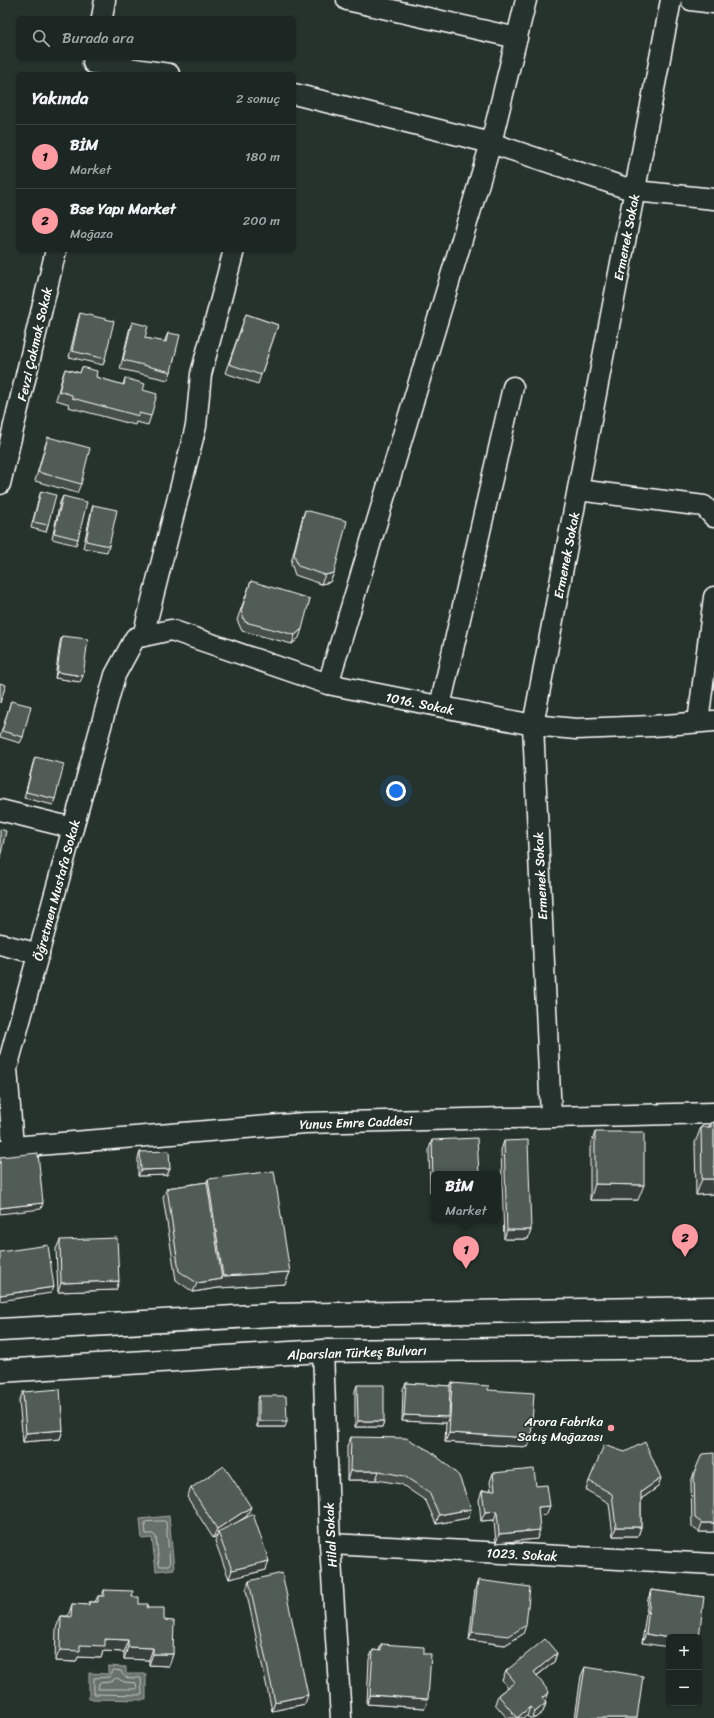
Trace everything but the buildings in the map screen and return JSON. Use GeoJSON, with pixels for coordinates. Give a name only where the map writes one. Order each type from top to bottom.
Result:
{"type":"FeatureCollection","features":[{"type":"Feature","properties":{"kind":"highway"},"geometry":{"type":"LineString","coordinates":[[0,1330],[272,1315],[714,1308]]}},
{"type":"Feature","properties":{"kind":"highway","name":"Alparslan Türkeş Bulvarı"},"geometry":{"type":"LineString","coordinates":[[0,1371],[323,1351],[714,1347]]}},
{"type":"Feature","properties":{"kind":"street"},"geometry":{"type":"LineString","coordinates":[[102,16],[105,0]]}},
{"type":"Feature","properties":{"kind":"street"},"geometry":{"type":"LineString","coordinates":[[347,0],[517,38]]}},
{"type":"Feature","properties":{"kind":"street"},"geometry":{"type":"LineString","coordinates":[[328,684],[491,143],[526,0]]}},
{"type":"Feature","properties":{"kind":"street","name":"Ermenek Sokak"},"geometry":{"type":"LineString","coordinates":[[551,1116],[533,725],[671,0]]}},
{"type":"Feature","properties":{"kind":"street"},"geometry":{"type":"LineString","coordinates":[[691,0],[714,3]]}},
{"type":"Feature","properties":{"kind":"street"},"geometry":{"type":"LineString","coordinates":[[92,65],[153,72]]}},
{"type":"Feature","properties":{"kind":"street"},"geometry":{"type":"LineString","coordinates":[[296,94],[491,143],[635,191],[714,199]]}},
{"type":"Feature","properties":{"kind":"street","name":"Fevzi Çakmak Sokak"},"geometry":{"type":"LineString","coordinates":[[0,484],[56,252]]}},
{"type":"Feature","properties":{"kind":"street","name":"Öğretmen Mustafa Sokak"},"geometry":{"type":"LineString","coordinates":[[6,1149],[4,1067],[39,954],[115,675],[139,637],[196,426],[201,374],[233,252]]}},
{"type":"Feature","properties":{"kind":"street"},"geometry":{"type":"LineString","coordinates":[[440,706],[512,387]]}},
{"type":"Feature","properties":{"kind":"street"},"geometry":{"type":"LineString","coordinates":[[578,490],[704,506],[714,517]]}},
{"type":"Feature","properties":{"kind":"street"},"geometry":{"type":"LineString","coordinates":[[706,722],[714,597]]}},
{"type":"Feature","properties":{"kind":"street","name":"1016. Sokak"},"geometry":{"type":"LineString","coordinates":[[139,637],[171,630],[328,684],[533,725],[576,729],[706,722]]}},
{"type":"Feature","properties":{"kind":"street"},"geometry":{"type":"LineString","coordinates":[[0,810],[73,828]]}},
{"type":"Feature","properties":{"kind":"street"},"geometry":{"type":"LineString","coordinates":[[0,944],[39,954]]}},
{"type":"Feature","properties":{"kind":"street","name":"Yunus Emre Caddesi"},"geometry":{"type":"LineString","coordinates":[[6,1149],[305,1123],[714,1112]]}},
{"type":"Feature","properties":{"kind":"street","name":"Hilal Sokak"},"geometry":{"type":"LineString","coordinates":[[323,1351],[330,1544],[341,1718]]}},
{"type":"Feature","properties":{"kind":"street","name":"1023. Sokak"},"geometry":{"type":"LineString","coordinates":[[330,1544],[714,1564]]}},
{"type":"Feature","properties":{"kind":"water"},"geometry":{"type":"Polygon","coordinates":[[[169,1516],[174,1569],[156,1571],[152,1538],[142,1539],[140,1519],[169,1516]]]}},
{"type":"Feature","properties":{"kind":"water"},"geometry":{"type":"Polygon","coordinates":[[[108,1666],[126,1667],[126,1674],[146,1674],[146,1700],[89,1699],[89,1673],[108,1674],[108,1666]]]}},
{"type":"Feature","properties":{"kind":"place","name":"Bse Yapı Market"},"geometry":{"type":"Point","coordinates":[685,1257]}},
{"type":"Feature","properties":{"kind":"place","name":"BİM"},"geometry":{"type":"Point","coordinates":[466,1269]}},
{"type":"Feature","properties":{"kind":"place","name":"Arora Fabrika Satış Mağazası"},"geometry":{"type":"Point","coordinates":[611,1428]}}]}
